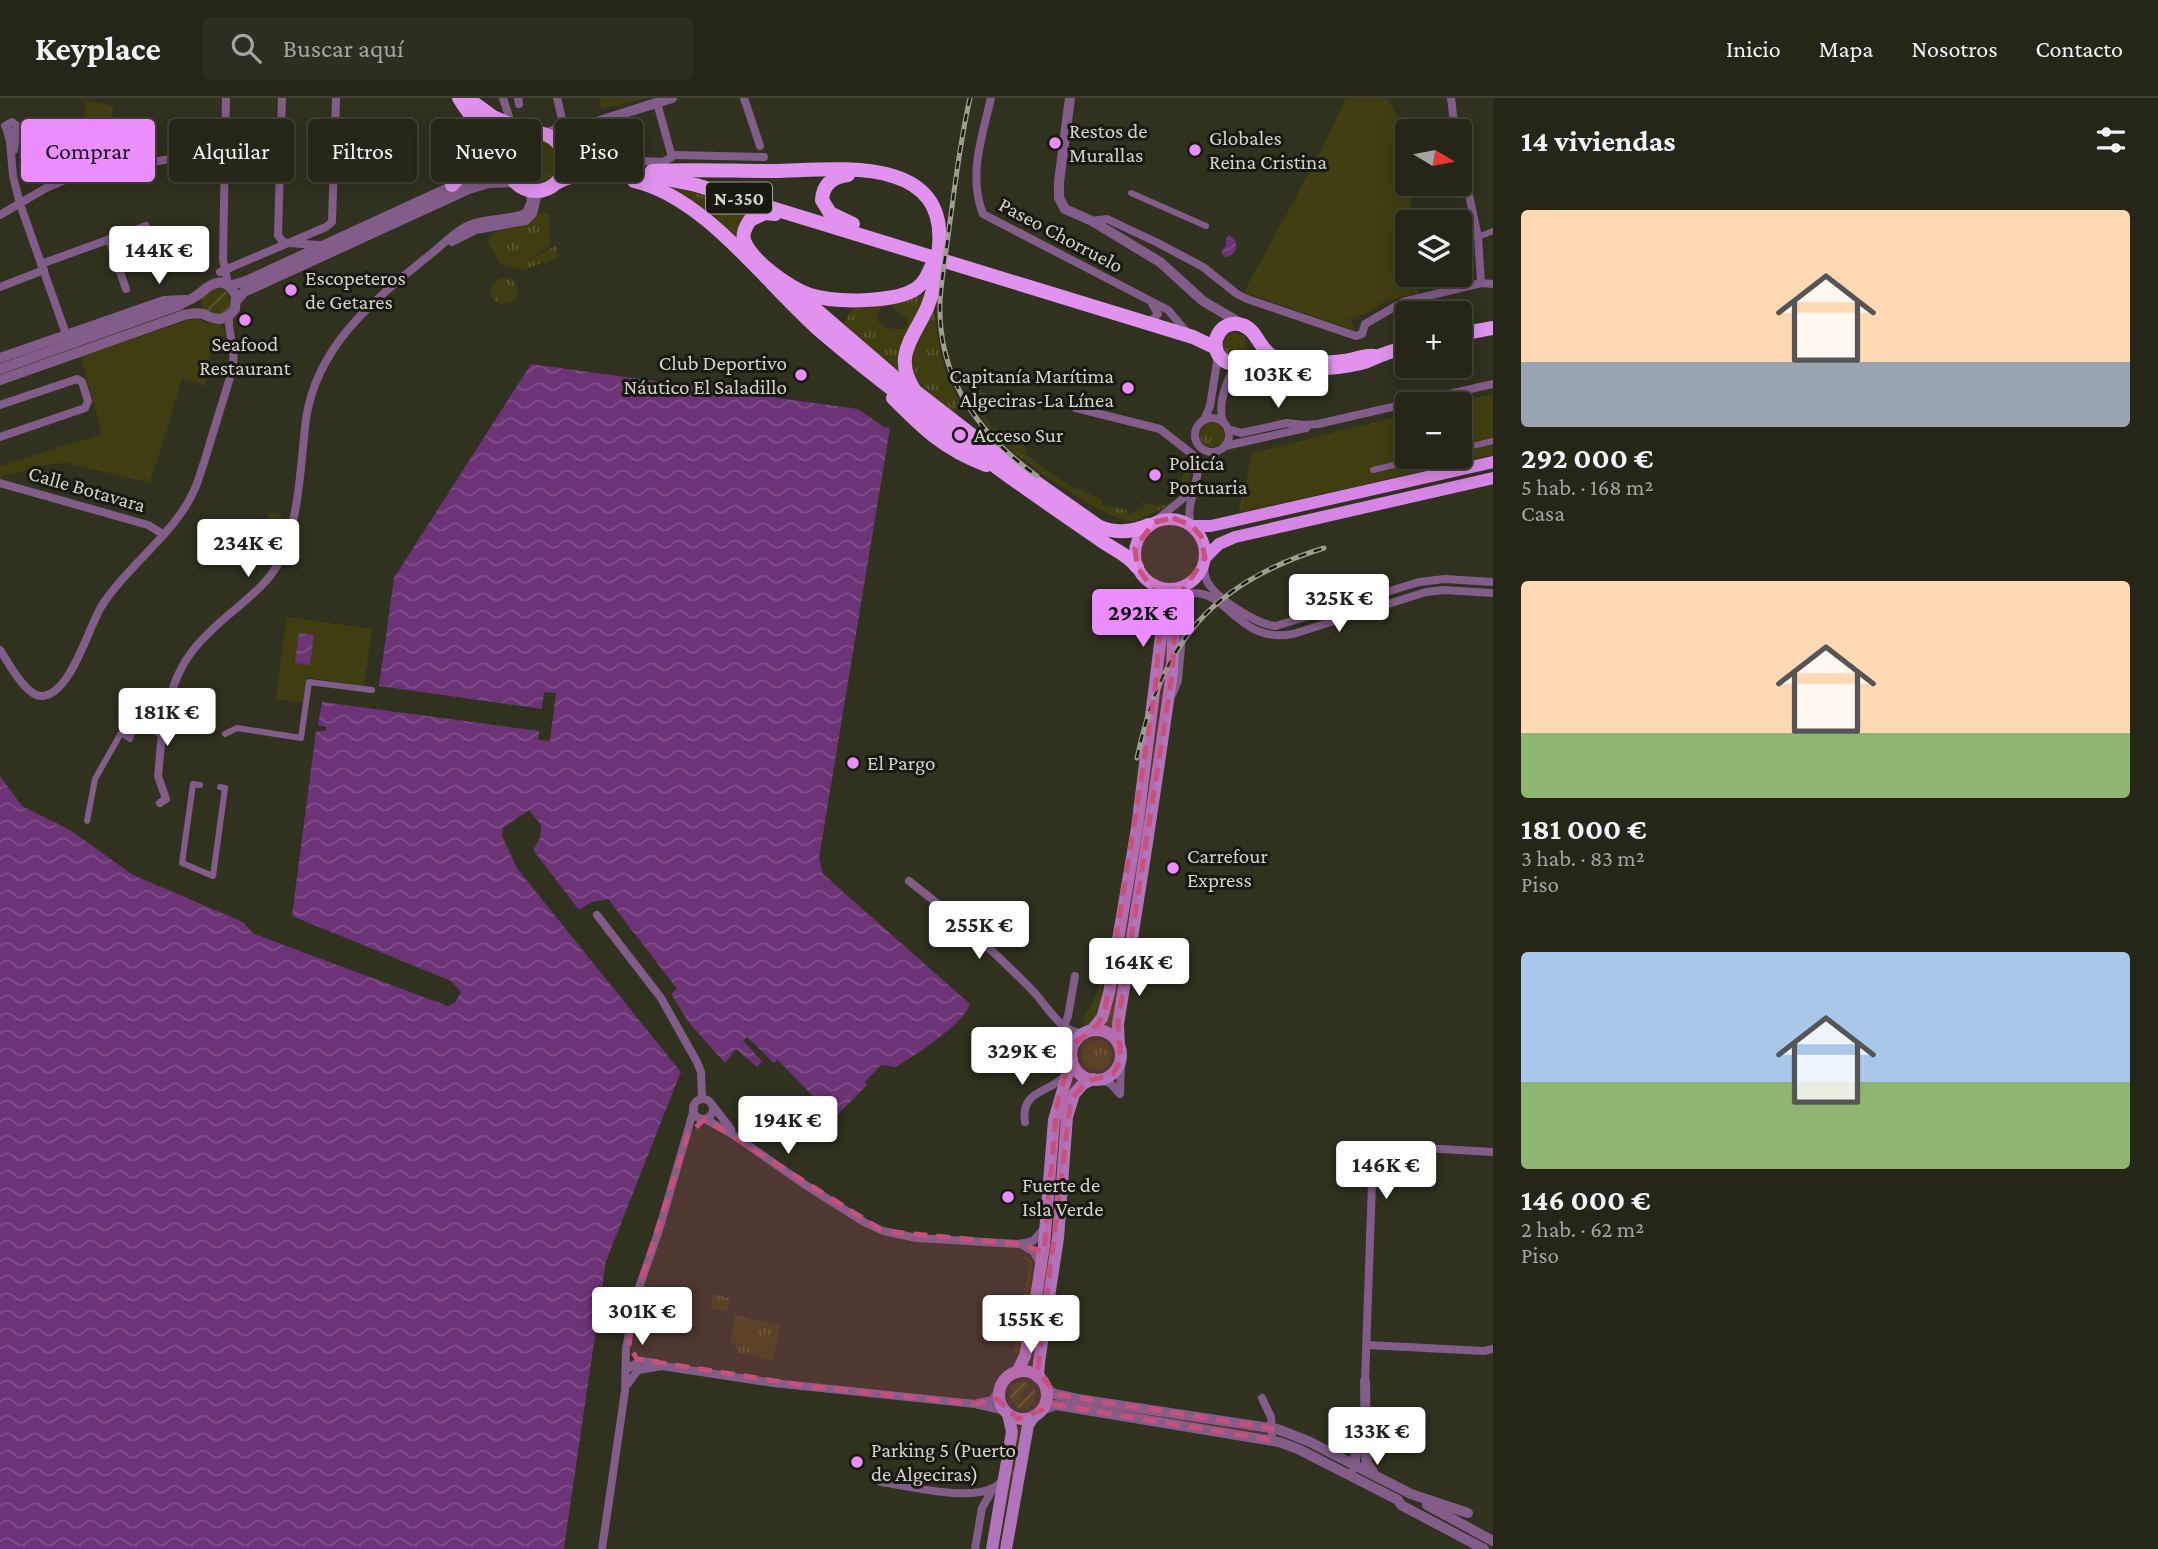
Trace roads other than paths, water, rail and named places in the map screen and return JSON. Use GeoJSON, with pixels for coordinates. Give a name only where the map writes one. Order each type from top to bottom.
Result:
{"type":"FeatureCollection","features":[{"type":"Feature","properties":{"kind":"highway","name":"N-350"},"geometry":{"type":"LineString","coordinates":[[463,100],[497,119]]}},
{"type":"Feature","properties":{"kind":"highway"},"geometry":{"type":"LineString","coordinates":[[463,100],[484,119]]}},
{"type":"Feature","properties":{"kind":"highway"},"geometry":{"type":"LineString","coordinates":[[452,185],[471,163],[477,142],[475,125],[463,100]]}},
{"type":"Feature","properties":{"kind":"highway","name":"N-350"},"geometry":{"type":"LineString","coordinates":[[643,170],[700,183],[1202,336],[1219,335]]}},
{"type":"Feature","properties":{"kind":"highway"},"geometry":{"type":"LineString","coordinates":[[652,171],[856,170],[892,175],[913,183],[922,190],[938,218],[940,240],[931,297],[905,357],[906,375],[915,391]]}},
{"type":"Feature","properties":{"kind":"highway","name":"N-350"},"geometry":{"type":"LineString","coordinates":[[643,176],[696,185],[916,250]]}},
{"type":"Feature","properties":{"kind":"highway"},"geometry":{"type":"LineString","coordinates":[[781,279],[811,295],[834,299],[861,299],[902,295],[917,288],[926,278],[932,265],[934,248],[933,224],[923,200],[914,190],[903,184],[873,177],[839,177],[828,183],[823,194],[822,200],[830,213],[845,222],[893,236],[916,250]]}},
{"type":"Feature","properties":{"kind":"highway"},"geometry":{"type":"LineString","coordinates":[[514,182],[535,191]]}},
{"type":"Feature","properties":{"kind":"highway","name":"N-350"},"geometry":{"type":"LineString","coordinates":[[535,191],[556,182]]}},
{"type":"Feature","properties":{"kind":"highway"},"geometry":{"type":"LineString","coordinates":[[632,182],[674,197],[703,216],[823,334],[855,360],[1003,472],[1097,538],[1129,556],[1137,567]]}},
{"type":"Feature","properties":{"kind":"highway"},"geometry":{"type":"LineString","coordinates":[[822,223],[805,222],[765,212],[750,220],[744,241],[758,260],[908,389],[915,391],[1000,457],[1098,526],[1125,532],[1152,524]]}},
{"type":"Feature","properties":{"kind":"highway","name":"N-350"},"geometry":{"type":"LineString","coordinates":[[976,268],[1193,337],[1219,335],[1231,324],[1249,330],[1269,355],[1286,362],[1322,363],[1375,356],[1395,350]]}},
{"type":"Feature","properties":{"kind":"highway"},"geometry":{"type":"LineString","coordinates":[[861,299],[847,304],[840,314],[837,328],[848,350],[892,388]]}},
{"type":"Feature","properties":{"kind":"highway"},"geometry":{"type":"LineString","coordinates":[[1472,332],[1493,328]]}},
{"type":"Feature","properties":{"kind":"highway"},"geometry":{"type":"LineString","coordinates":[[1242,363],[1255,349],[1249,330]]}},
{"type":"Feature","properties":{"kind":"highway","name":"N-350"},"geometry":{"type":"LineString","coordinates":[[1219,335],[1228,363],[1257,360],[1281,366],[1313,369],[1372,360],[1375,356]]}},
{"type":"Feature","properties":{"kind":"highway"},"geometry":{"type":"LineString","coordinates":[[855,360],[924,429],[958,455],[1003,472]]}},
{"type":"Feature","properties":{"kind":"highway"},"geometry":{"type":"LineString","coordinates":[[924,429],[946,429]]}},
{"type":"Feature","properties":{"kind":"main road"},"geometry":{"type":"LineString","coordinates":[[1186,585],[1167,589],[1154,585],[1144,578],[1137,567],[1137,542],[1152,524],[1173,519],[1191,525],[1211,526],[1493,462]]}},
{"type":"Feature","properties":{"kind":"main road"},"geometry":{"type":"LineString","coordinates":[[1038,1377],[1059,1226],[1067,1117],[1074,1094],[1083,1084],[1113,1073],[1121,1060],[1118,1024],[1172,676],[1179,593],[1197,577],[1205,561],[1219,544],[1236,537],[1493,478]]}},
{"type":"Feature","properties":{"kind":"main road"},"geometry":{"type":"LineString","coordinates":[[1191,525],[1203,542],[1205,561]]}},
{"type":"Feature","properties":{"kind":"main road"},"geometry":{"type":"LineString","coordinates":[[992,1549],[1012,1432],[999,1391],[1004,1381],[1017,1372],[1028,1346],[1046,1226],[1054,1120],[1074,1044],[1102,1018],[1109,993],[1137,828],[1162,628],[1162,603],[1154,585]]}},
{"type":"Feature","properties":{"kind":"main road"},"geometry":{"type":"LineString","coordinates":[[1088,1031],[1110,1033],[1119,1045]]}},
{"type":"Feature","properties":{"kind":"main road"},"geometry":{"type":"LineString","coordinates":[[1072,1057],[1079,1073],[1096,1079]]}},
{"type":"Feature","properties":{"kind":"main road"},"geometry":{"type":"LineString","coordinates":[[1006,1549],[1028,1425],[1046,1400],[1046,1389],[1038,1377],[1027,1372],[1017,1372]]}},
{"type":"Feature","properties":{"kind":"main road"},"geometry":{"type":"LineString","coordinates":[[1007,1413],[1018,1419],[1038,1413]]}},
{"type":"Feature","properties":{"kind":"street"},"geometry":{"type":"LineString","coordinates":[[226,98],[226,119]]}},
{"type":"Feature","properties":{"kind":"street"},"geometry":{"type":"LineString","coordinates":[[282,98],[278,235],[287,243],[326,245]]}},
{"type":"Feature","properties":{"kind":"street"},"geometry":{"type":"LineString","coordinates":[[0,369],[188,300],[201,293],[223,271],[326,227],[333,218],[336,98]]}},
{"type":"Feature","properties":{"kind":"street"},"geometry":{"type":"LineString","coordinates":[[503,98],[510,119]]}},
{"type":"Feature","properties":{"kind":"street"},"geometry":{"type":"LineString","coordinates":[[557,98],[563,119]]}},
{"type":"Feature","properties":{"kind":"street"},"geometry":{"type":"LineString","coordinates":[[601,119],[672,98]]}},
{"type":"Feature","properties":{"kind":"street"},"geometry":{"type":"LineString","coordinates":[[744,98],[760,146]]}},
{"type":"Feature","properties":{"kind":"street","name":"Paseo Chorruelo"},"geometry":{"type":"LineString","coordinates":[[991,98],[975,182],[983,214],[1168,310],[1186,331]]}},
{"type":"Feature","properties":{"kind":"street"},"geometry":{"type":"LineString","coordinates":[[1070,98],[1059,198],[1069,212],[1092,221],[1160,262],[1194,293],[1219,335],[1210,406],[1195,431],[1198,444],[1208,452],[1217,451],[1225,446],[1395,407]]}},
{"type":"Feature","properties":{"kind":"street"},"geometry":{"type":"LineString","coordinates":[[1451,98],[1454,119]]}},
{"type":"Feature","properties":{"kind":"street"},"geometry":{"type":"LineString","coordinates":[[657,103],[672,155]]}},
{"type":"Feature","properties":{"kind":"street"},"geometry":{"type":"LineString","coordinates":[[11,166],[17,127],[14,122],[9,122],[4,129],[10,141],[11,166],[20,204],[66,334]]}},
{"type":"Feature","properties":{"kind":"street"},"geometry":{"type":"LineString","coordinates":[[672,155],[764,157]]}},
{"type":"Feature","properties":{"kind":"street"},"geometry":{"type":"LineString","coordinates":[[643,161],[663,162],[672,155]]}},
{"type":"Feature","properties":{"kind":"street"},"geometry":{"type":"LineString","coordinates":[[0,215],[46,188],[79,174],[169,159]]}},
{"type":"Feature","properties":{"kind":"street"},"geometry":{"type":"LineString","coordinates":[[224,182],[223,271],[237,300]]}},
{"type":"Feature","properties":{"kind":"street"},"geometry":{"type":"LineString","coordinates":[[214,282],[228,285],[246,281],[458,182]]}},
{"type":"Feature","properties":{"kind":"street"},"geometry":{"type":"LineString","coordinates":[[224,318],[235,309],[237,300],[244,292],[448,197],[489,183],[514,182]]}},
{"type":"Feature","properties":{"kind":"street"},"geometry":{"type":"LineString","coordinates":[[167,714],[172,691],[187,657],[205,635],[266,581],[285,548],[293,518],[307,415],[323,365],[333,348],[351,324],[374,301],[434,252],[468,226],[526,214],[535,191]]}},
{"type":"Feature","properties":{"kind":"street"},"geometry":{"type":"LineString","coordinates":[[1131,193],[1206,226]]}},
{"type":"Feature","properties":{"kind":"street"},"geometry":{"type":"LineString","coordinates":[[1469,196],[1478,237],[1481,283]]}},
{"type":"Feature","properties":{"kind":"street"},"geometry":{"type":"LineString","coordinates":[[1092,221],[1107,219],[1167,248],[1203,267],[1247,299],[1356,336],[1362,334],[1365,324],[1404,302],[1481,283],[1493,284]]}},
{"type":"Feature","properties":{"kind":"street"},"geometry":{"type":"LineString","coordinates":[[0,287],[109,239],[146,226]]}},
{"type":"Feature","properties":{"kind":"street"},"geometry":{"type":"LineString","coordinates":[[1478,237],[1493,231]]}},
{"type":"Feature","properties":{"kind":"street"},"geometry":{"type":"LineString","coordinates":[[109,239],[126,289]]}},
{"type":"Feature","properties":{"kind":"street"},"geometry":{"type":"LineString","coordinates":[[201,293],[200,307],[204,314]]}},
{"type":"Feature","properties":{"kind":"street"},"geometry":{"type":"LineString","coordinates":[[0,358],[164,301],[188,300]]}},
{"type":"Feature","properties":{"kind":"street"},"geometry":{"type":"LineString","coordinates":[[1152,304],[1158,314],[1152,320]]}},
{"type":"Feature","properties":{"kind":"street"},"geometry":{"type":"LineString","coordinates":[[0,380],[184,315],[197,313],[224,318]]}},
{"type":"Feature","properties":{"kind":"street"},"geometry":{"type":"LineString","coordinates":[[0,650],[33,694],[43,696],[58,691],[71,671],[107,598],[129,569],[178,519],[197,484],[233,363],[231,336],[224,318]]}},
{"type":"Feature","properties":{"kind":"street"},"geometry":{"type":"LineString","coordinates":[[1225,446],[1229,438],[1221,408],[1228,379],[1242,363]]}},
{"type":"Feature","properties":{"kind":"street"},"geometry":{"type":"LineString","coordinates":[[0,405],[77,379],[82,382],[88,401],[85,408],[0,437]]}},
{"type":"Feature","properties":{"kind":"street"},"geometry":{"type":"LineString","coordinates":[[1460,392],[1493,384]]}},
{"type":"Feature","properties":{"kind":"street"},"geometry":{"type":"LineString","coordinates":[[1076,408],[1166,432],[1196,459],[1197,476],[1191,492],[1188,516],[1191,525]]}},
{"type":"Feature","properties":{"kind":"street"},"geometry":{"type":"LineString","coordinates":[[1204,420],[1215,418],[1241,433],[1287,423],[1318,424]]}},
{"type":"Feature","properties":{"kind":"street"},"geometry":{"type":"LineString","coordinates":[[1472,446],[1493,441]]}},
{"type":"Feature","properties":{"kind":"street"},"geometry":{"type":"LineString","coordinates":[[1373,470],[1395,464]]}},
{"type":"Feature","properties":{"kind":"street","name":"Calle Botavara"},"geometry":{"type":"LineString","coordinates":[[0,483],[148,525],[163,534]]}},
{"type":"Feature","properties":{"kind":"street"},"geometry":{"type":"LineString","coordinates":[[1152,524],[1191,492]]}},
{"type":"Feature","properties":{"kind":"street"},"geometry":{"type":"LineString","coordinates":[[1205,561],[1205,578],[1214,591],[1255,620],[1276,626],[1419,582],[1435,579],[1493,582]]}},
{"type":"Feature","properties":{"kind":"street"},"geometry":{"type":"LineString","coordinates":[[1166,712],[1178,680],[1186,600],[1193,593],[1208,596],[1255,630],[1272,636],[1293,634],[1426,592],[1444,590],[1493,593]]}},
{"type":"Feature","properties":{"kind":"street"},"geometry":{"type":"LineString","coordinates":[[225,734],[237,728],[301,738],[309,682],[372,690]]}},
{"type":"Feature","properties":{"kind":"street"},"geometry":{"type":"LineString","coordinates":[[167,714],[173,718],[174,728],[169,733],[162,733],[155,728],[155,722],[160,715],[167,714]]}},
{"type":"Feature","properties":{"kind":"street"},"geometry":{"type":"LineString","coordinates":[[87,821],[95,779],[121,733],[130,739],[137,719],[155,722]]}},
{"type":"Feature","properties":{"kind":"street"},"geometry":{"type":"LineString","coordinates":[[160,803],[166,799],[158,776],[162,733]]}},
{"type":"Feature","properties":{"kind":"street"},"geometry":{"type":"LineString","coordinates":[[200,785],[193,784],[182,863],[213,876],[225,788],[220,787]]}},
{"type":"Feature","properties":{"kind":"street"},"geometry":{"type":"LineString","coordinates":[[909,881],[938,903],[1032,990],[1063,1026],[1074,1032],[1088,1031]]}},
{"type":"Feature","properties":{"kind":"street"},"geometry":{"type":"LineString","coordinates":[[597,915],[661,998],[697,1062],[701,1072],[702,1099]]}},
{"type":"Feature","properties":{"kind":"street"},"geometry":{"type":"LineString","coordinates":[[1072,1057],[1062,1032],[1068,1016],[1075,976]]}},
{"type":"Feature","properties":{"kind":"street"},"geometry":{"type":"LineString","coordinates":[[1096,1079],[1110,1083],[1121,1099],[1121,1060]]}},
{"type":"Feature","properties":{"kind":"street"},"geometry":{"type":"LineString","coordinates":[[1025,1122],[1028,1102],[1041,1090],[1054,1086],[1067,1074]]}},
{"type":"Feature","properties":{"kind":"street"},"geometry":{"type":"LineString","coordinates":[[602,1549],[625,1391],[629,1330],[635,1299],[660,1230],[696,1103],[702,1099],[709,1101],[732,1134]]}},
{"type":"Feature","properties":{"kind":"street"},"geometry":{"type":"LineString","coordinates":[[688,1134],[711,1116],[713,1106]]}},
{"type":"Feature","properties":{"kind":"street"},"geometry":{"type":"LineString","coordinates":[[694,1109],[696,1115],[732,1134],[804,1184],[883,1231],[917,1238],[1020,1244],[1037,1238],[1046,1226]]}},
{"type":"Feature","properties":{"kind":"street"},"geometry":{"type":"LineString","coordinates":[[1354,1470],[1362,1434],[1373,1155],[1376,1150],[1387,1146],[1493,1152]]}},
{"type":"Feature","properties":{"kind":"street"},"geometry":{"type":"LineString","coordinates":[[1020,1244],[1037,1255],[1041,1268]]}},
{"type":"Feature","properties":{"kind":"street"},"geometry":{"type":"LineString","coordinates":[[629,1330],[631,1353],[642,1361],[662,1366],[773,1383],[975,1405],[1007,1413]]}},
{"type":"Feature","properties":{"kind":"street"},"geometry":{"type":"LineString","coordinates":[[1367,1345],[1484,1351],[1493,1349]]}},
{"type":"Feature","properties":{"kind":"street"},"geometry":{"type":"LineString","coordinates":[[627,1369],[642,1361]]}},
{"type":"Feature","properties":{"kind":"street"},"geometry":{"type":"LineString","coordinates":[[625,1391],[628,1381],[638,1370],[662,1366]]}},
{"type":"Feature","properties":{"kind":"street"},"geometry":{"type":"LineString","coordinates":[[1046,1389],[1078,1399],[1272,1428],[1301,1438],[1354,1470],[1398,1500],[1401,1505],[1484,1549]]}},
{"type":"Feature","properties":{"kind":"street"},"geometry":{"type":"LineString","coordinates":[[975,1405],[992,1400],[999,1391]]}},
{"type":"Feature","properties":{"kind":"street"},"geometry":{"type":"LineString","coordinates":[[1262,1398],[1271,1418],[1271,1440]]}},
{"type":"Feature","properties":{"kind":"street"},"geometry":{"type":"LineString","coordinates":[[1038,1413],[1055,1405],[1271,1440],[1381,1478],[1411,1494],[1467,1516],[1438,1512],[1398,1500]]}},
{"type":"Feature","properties":{"kind":"street"},"geometry":{"type":"LineString","coordinates":[[1354,1470],[1350,1451],[1362,1434]]}},
{"type":"Feature","properties":{"kind":"street"},"geometry":{"type":"LineString","coordinates":[[1362,1434],[1367,1463],[1381,1478]]}},
{"type":"Feature","properties":{"kind":"street"},"geometry":{"type":"LineString","coordinates":[[982,1495],[1001,1483],[1004,1477]]}},
{"type":"Feature","properties":{"kind":"street"},"geometry":{"type":"LineString","coordinates":[[881,1482],[982,1495],[992,1501],[999,1510]]}},
{"type":"Feature","properties":{"kind":"street"},"geometry":{"type":"LineString","coordinates":[[1411,1494],[1413,1498],[1493,1541]]}},
{"type":"Feature","properties":{"kind":"street"},"geometry":{"type":"LineString","coordinates":[[975,1549],[982,1495]]}},
{"type":"Feature","properties":{"kind":"water"},"geometry":{"type":"Polygon","coordinates":[[[1229,235],[1235,240],[1236,249],[1231,256],[1225,257],[1221,253],[1229,235]]]}},
{"type":"Feature","properties":{"kind":"water"},"geometry":{"type":"Polygon","coordinates":[[[531,364],[858,409],[884,427],[890,428],[819,858],[823,874],[970,1004],[949,1030],[926,1048],[896,1067],[881,1065],[865,1082],[867,1085],[834,1118],[778,1060],[774,1063],[747,1037],[743,1041],[762,1061],[757,1067],[736,1049],[725,1063],[690,1024],[671,994],[677,989],[608,899],[592,902],[579,910],[533,850],[540,838],[541,825],[529,810],[503,828],[517,868],[681,1072],[606,1262],[564,1549],[0,1549],[0,776],[22,806],[70,830],[133,875],[243,922],[254,934],[448,1006],[455,1002],[461,992],[451,981],[292,916],[316,731],[326,731],[326,727],[318,725],[322,702],[539,731],[538,740],[550,741],[556,693],[544,692],[542,709],[379,686],[394,578],[531,364]]]}},
{"type":"Feature","properties":{"kind":"water"},"geometry":{"type":"Polygon","coordinates":[[[299,633],[314,635],[310,665],[295,663],[299,633]]]}},
{"type":"Feature","properties":{"kind":"railway"},"geometry":{"type":"LineString","coordinates":[[970,98],[942,276],[941,331],[954,380],[966,402],[997,442],[1037,476]]}},
{"type":"Feature","properties":{"kind":"railway"},"geometry":{"type":"LineString","coordinates":[[1137,758],[1147,717],[1160,682],[1177,650],[1197,623],[1250,579],[1285,562],[1324,548]]}},
{"type":"Feature","properties":{"kind":"place","name":"Restos de Murallas"},"geometry":{"type":"Point","coordinates":[1055,143]}},
{"type":"Feature","properties":{"kind":"place","name":"Globales Reina Cristina"},"geometry":{"type":"Point","coordinates":[1195,150]}},
{"type":"Feature","properties":{"kind":"place","name":"Escopeteros de Getares"},"geometry":{"type":"Point","coordinates":[291,290]}},
{"type":"Feature","properties":{"kind":"place","name":"Seafood Restaurant"},"geometry":{"type":"Point","coordinates":[245,320]}},
{"type":"Feature","properties":{"kind":"place","name":"Club Deportivo Náutico El Saladillo"},"geometry":{"type":"Point","coordinates":[801,375]}},
{"type":"Feature","properties":{"kind":"place","name":"Capitanía Marítima Algeciras-La Línea"},"geometry":{"type":"Point","coordinates":[1128,388]}},
{"type":"Feature","properties":{"kind":"place","name":"Acceso Sur"},"geometry":{"type":"Point","coordinates":[960,435]}},
{"type":"Feature","properties":{"kind":"place","name":"Policía Portuaria"},"geometry":{"type":"Point","coordinates":[1155,475]}},
{"type":"Feature","properties":{"kind":"place","name":"El Pargo"},"geometry":{"type":"Point","coordinates":[853,763]}},
{"type":"Feature","properties":{"kind":"place","name":"Carrefour Express"},"geometry":{"type":"Point","coordinates":[1173,868]}},
{"type":"Feature","properties":{"kind":"place","name":"Fuerte de Isla Verde"},"geometry":{"type":"Point","coordinates":[1008,1197]}},
{"type":"Feature","properties":{"kind":"place","name":"Parking 5 (Puerto de Algeciras)"},"geometry":{"type":"Point","coordinates":[857,1462]}}]}
